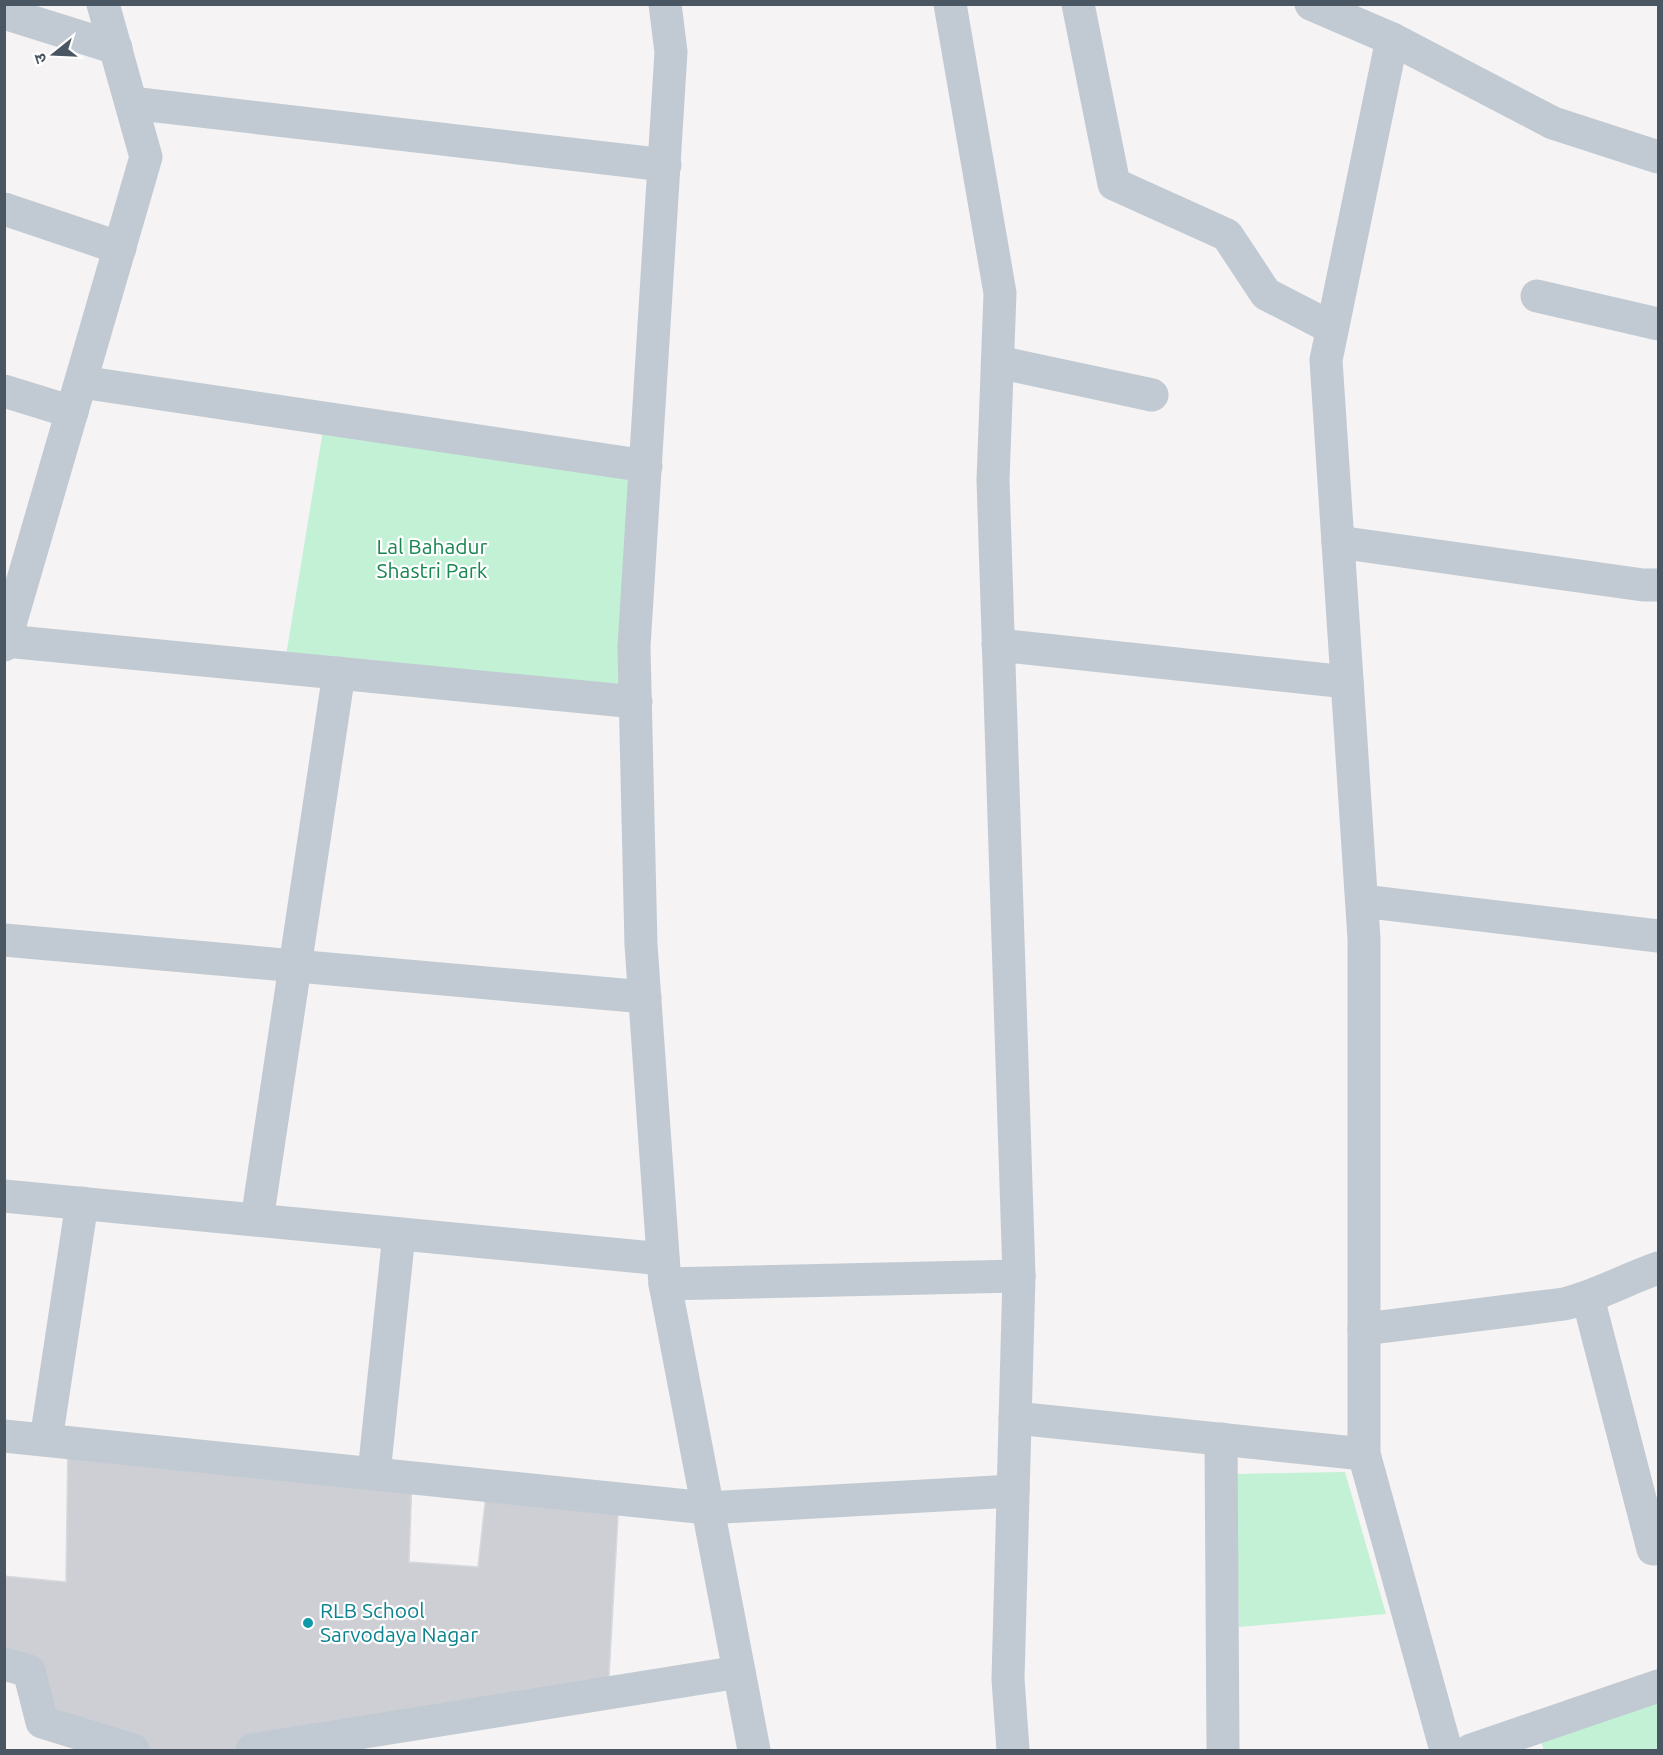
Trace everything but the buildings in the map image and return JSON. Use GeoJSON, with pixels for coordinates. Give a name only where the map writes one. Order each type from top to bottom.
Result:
{"type":"FeatureCollection","features":[{"type":"Feature","properties":{"kind":"street"},"geometry":{"type":"LineString","coordinates":[[103,4],[146,157],[5,643],[636,702]]}},
{"type":"Feature","properties":{"kind":"street"},"geometry":{"type":"LineString","coordinates":[[665,4],[671,52],[634,647],[645,997],[664,1272],[754,1750]]}},
{"type":"Feature","properties":{"kind":"street"},"geometry":{"type":"LineString","coordinates":[[950,4],[1000,293],[993,480],[1019,1276],[1008,1678],[1013,1750]]}},
{"type":"Feature","properties":{"kind":"street"},"geometry":{"type":"LineString","coordinates":[[1078,4],[1114,184],[1227,235],[1266,294],[1332,328]]}},
{"type":"Feature","properties":{"kind":"street"},"geometry":{"type":"LineString","coordinates":[[1311,4],[1392,39],[1553,123],[1659,157]]}},
{"type":"Feature","properties":{"kind":"street"},"geometry":{"type":"LineString","coordinates":[[4,13],[116,48]]}},
{"type":"Feature","properties":{"kind":"street"},"geometry":{"type":"LineString","coordinates":[[1392,39],[1326,360],[1362,901],[1364,1454],[1446,1750]]}},
{"type":"Feature","properties":{"kind":"street"},"geometry":{"type":"LineString","coordinates":[[131,103],[664,165]]}},
{"type":"Feature","properties":{"kind":"street"},"geometry":{"type":"LineString","coordinates":[[4,209],[120,248]]}},
{"type":"Feature","properties":{"kind":"street"},"geometry":{"type":"LineString","coordinates":[[1537,296],[1659,324]]}},
{"type":"Feature","properties":{"kind":"street"},"geometry":{"type":"LineString","coordinates":[[998,362],[1152,396]]}},
{"type":"Feature","properties":{"kind":"street"},"geometry":{"type":"LineString","coordinates":[[4,391],[76,397],[646,466]]}},
{"type":"Feature","properties":{"kind":"street"},"geometry":{"type":"LineString","coordinates":[[1338,542],[1643,585],[1659,585]]}},
{"type":"Feature","properties":{"kind":"street"},"geometry":{"type":"LineString","coordinates":[[998,645],[1347,682]]}},
{"type":"Feature","properties":{"kind":"street"},"geometry":{"type":"LineString","coordinates":[[257,1220],[339,674]]}},
{"type":"Feature","properties":{"kind":"street"},"geometry":{"type":"LineString","coordinates":[[1362,901],[1659,936]]}},
{"type":"Feature","properties":{"kind":"street"},"geometry":{"type":"LineString","coordinates":[[4,940],[645,997]]}},
{"type":"Feature","properties":{"kind":"street"},"geometry":{"type":"LineString","coordinates":[[4,1196],[399,1234],[664,1272],[1019,1276]]}},
{"type":"Feature","properties":{"kind":"street"},"geometry":{"type":"LineString","coordinates":[[46,1440],[82,1203]]}},
{"type":"Feature","properties":{"kind":"street"},"geometry":{"type":"LineString","coordinates":[[374,1473],[399,1234]]}},
{"type":"Feature","properties":{"kind":"street"},"geometry":{"type":"LineString","coordinates":[[1364,1329],[1564,1304],[1588,1298],[1624,1280],[1659,1268]]}},
{"type":"Feature","properties":{"kind":"street"},"geometry":{"type":"LineString","coordinates":[[1588,1298],[1653,1549]]}},
{"type":"Feature","properties":{"kind":"street"},"geometry":{"type":"LineString","coordinates":[[1015,1418],[1364,1454]]}},
{"type":"Feature","properties":{"kind":"street"},"geometry":{"type":"LineString","coordinates":[[4,1436],[707,1508],[1013,1491]]}},
{"type":"Feature","properties":{"kind":"street"},"geometry":{"type":"LineString","coordinates":[[1221,1439],[1223,1750]]}},
{"type":"Feature","properties":{"kind":"street"},"geometry":{"type":"LineString","coordinates":[[4,1664],[29,1671],[42,1722],[133,1750]]}},
{"type":"Feature","properties":{"kind":"street"},"geometry":{"type":"LineString","coordinates":[[252,1750],[299,1747],[739,1672]]}},
{"type":"Feature","properties":{"kind":"street"},"geometry":{"type":"LineString","coordinates":[[1471,1750],[1659,1686]]}},
{"type":"Feature","properties":{"kind":"green space","name":"Lal Bahadur Shastri Park"},"geometry":{"type":"Polygon","coordinates":[[[325,418],[646,466],[636,702],[284,668],[325,418]]]}},
{"type":"Feature","properties":{"kind":"green space"},"geometry":{"type":"Polygon","coordinates":[[[1345,1472],[1386,1614],[1239,1627],[1235,1474],[1345,1472]]]}},
{"type":"Feature","properties":{"kind":"green space"},"geometry":{"type":"Polygon","coordinates":[[[1658,1694],[1658,1750],[1544,1750],[1538,1733],[1658,1694]]]}},
{"type":"Feature","properties":{"kind":"place","name":"RLB School Sarvodaya Nagar"},"geometry":{"type":"Point","coordinates":[308,1623]}}]}
